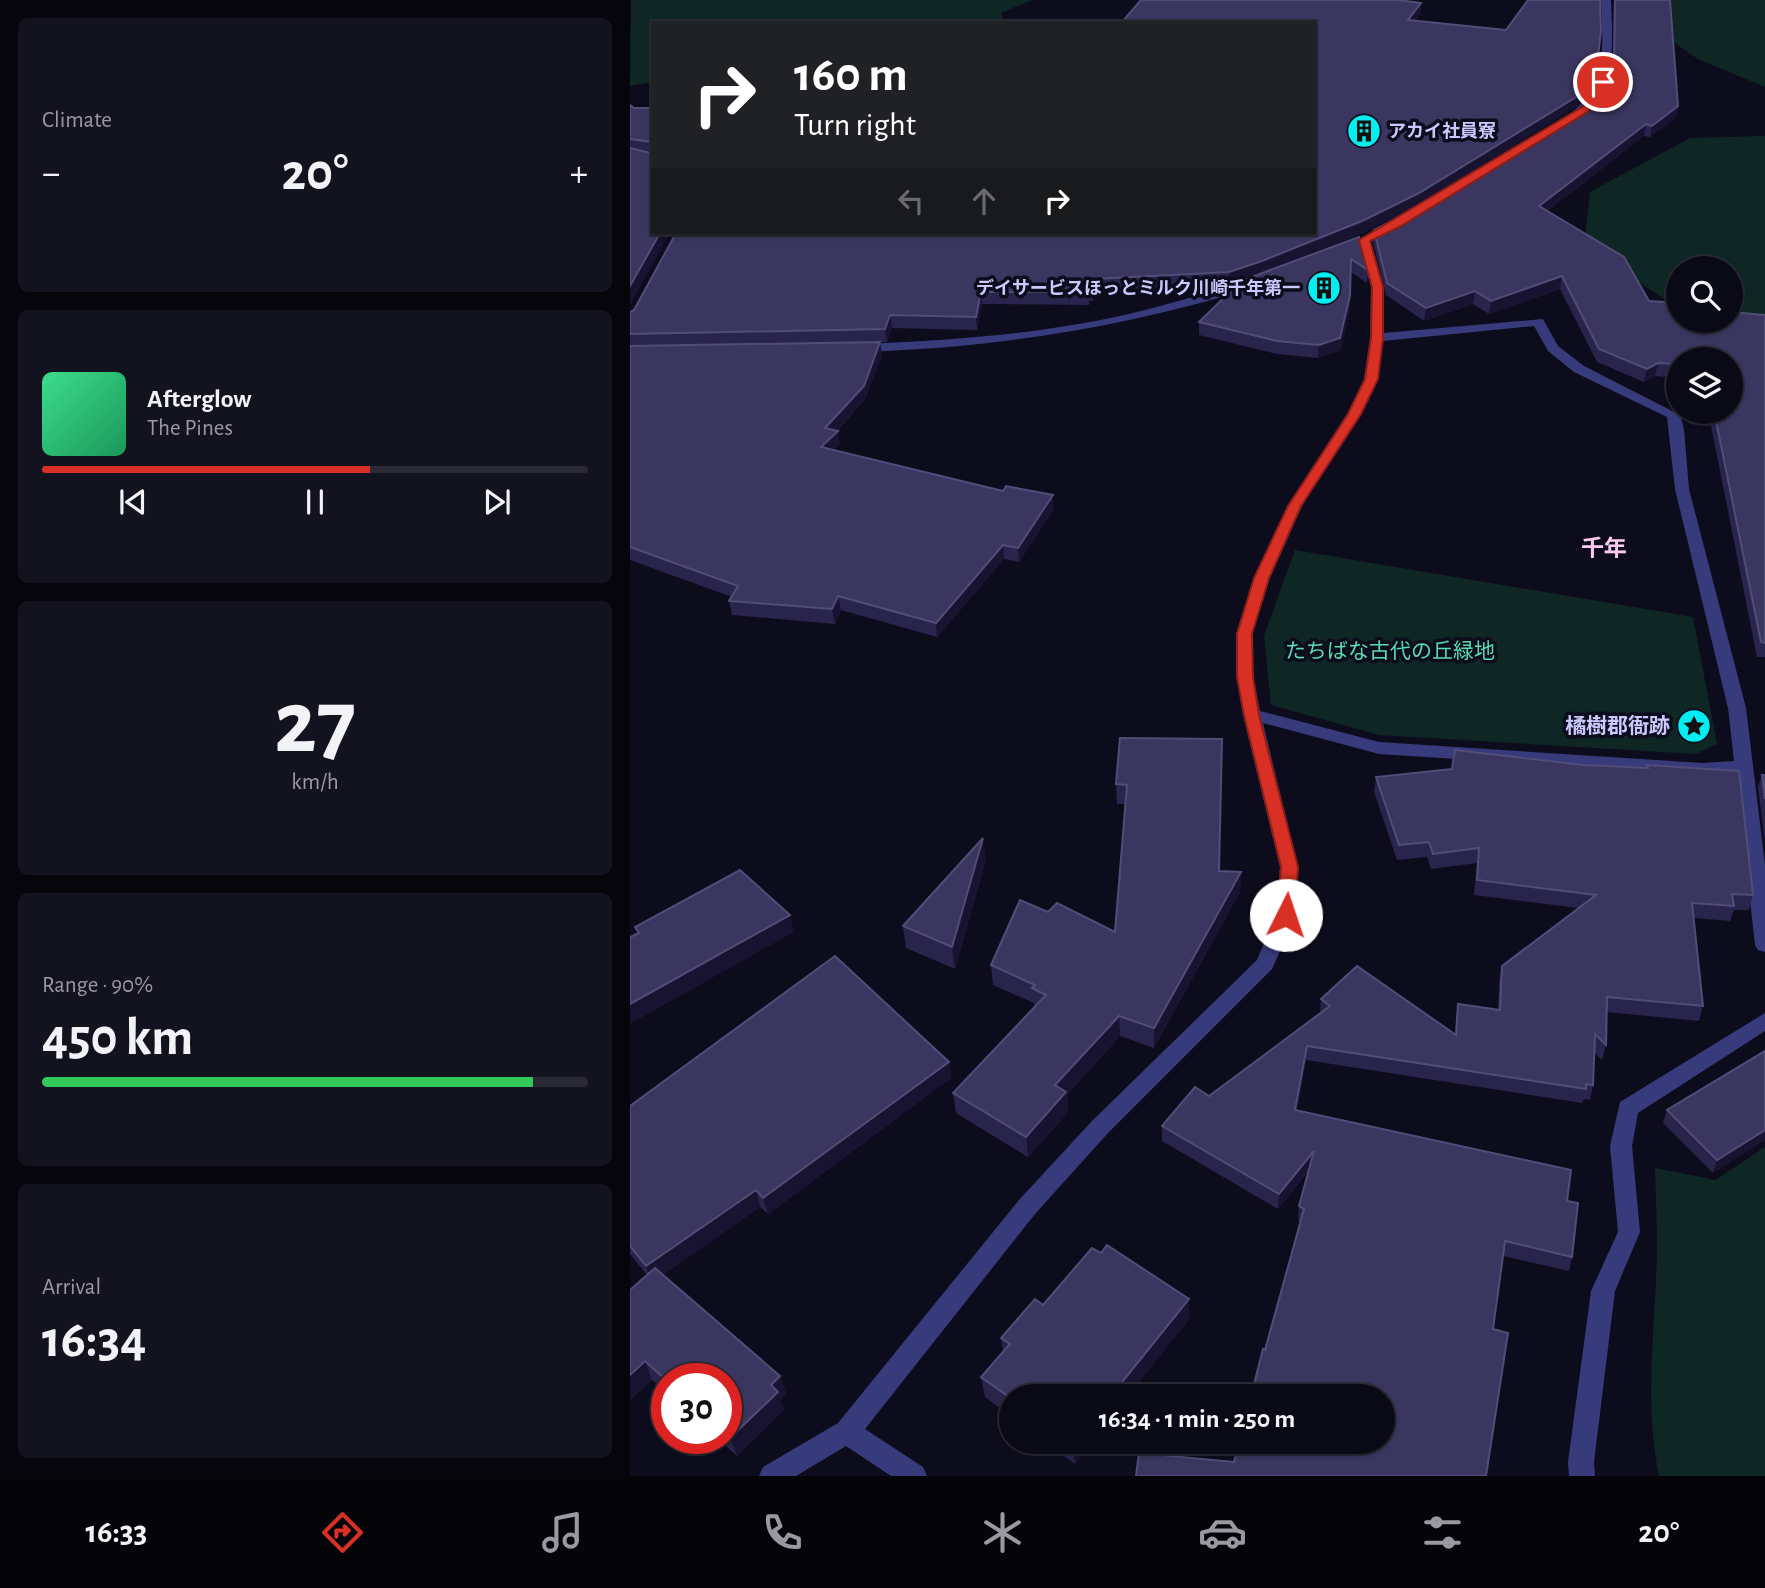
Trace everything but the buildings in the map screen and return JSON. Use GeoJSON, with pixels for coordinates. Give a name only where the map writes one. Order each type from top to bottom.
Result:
{"type":"FeatureCollection","features":[{"type":"Feature","properties":{"kind":"street"},"geometry":{"type":"LineString","coordinates":[[1562,124],[1585,109],[1599,93],[1603,82],[1607,58],[1606,0]]}},
{"type":"Feature","properties":{"kind":"street"},"geometry":{"type":"LineString","coordinates":[[772,1476],[847,1432],[1027,1207],[1100,1127],[1265,964],[1286,915],[1289,867],[1252,715],[1245,677],[1244,634],[1262,578],[1294,506],[1354,414],[1371,379],[1377,338],[1377,287],[1364,239]]}},
{"type":"Feature","properties":{"kind":"street"},"geometry":{"type":"LineString","coordinates":[[843,349],[946,346],[1055,334],[1164,311],[1262,280]]}},
{"type":"Feature","properties":{"kind":"street"},"geometry":{"type":"LineString","coordinates":[[1377,338],[1538,322],[1553,348],[1579,369],[1673,415],[1677,429],[1682,489],[1737,708],[1765,945]]}},
{"type":"Feature","properties":{"kind":"street"},"geometry":{"type":"LineString","coordinates":[[1252,715],[1379,748],[1703,769],[1742,766]]}},
{"type":"Feature","properties":{"kind":"street"},"geometry":{"type":"LineString","coordinates":[[1583,1476],[1581,1462],[1603,1291],[1629,1231],[1621,1146],[1628,1108],[1765,1021]]}},
{"type":"Feature","properties":{"kind":"street"},"geometry":{"type":"LineString","coordinates":[[847,1432],[914,1476]]}},
{"type":"Feature","properties":{"kind":"green space"},"geometry":{"type":"Polygon","coordinates":[[[631,0],[1032,0],[1001,13],[1003,21],[651,21],[651,82],[630,86],[631,0]]]}},
{"type":"Feature","properties":{"kind":"green space"},"geometry":{"type":"Polygon","coordinates":[[[1630,0],[1765,0],[1765,87],[1698,59],[1628,11],[1630,0]]]}},
{"type":"Feature","properties":{"kind":"green space"},"geometry":{"type":"Polygon","coordinates":[[[1765,136],[1765,320],[1743,316],[1743,256],[1666,256],[1666,300],[1584,246],[1590,192],[1690,138],[1765,136]]]}},
{"type":"Feature","properties":{"kind":"green space","name":"たちばな古代の丘緑地"},"geometry":{"type":"Polygon","coordinates":[[[1295,550],[1693,617],[1717,744],[1696,754],[1379,735],[1271,705],[1264,636],[1295,550]]]}},
{"type":"Feature","properties":{"kind":"green space"},"geometry":{"type":"Polygon","coordinates":[[[1765,1147],[1765,1476],[1659,1476],[1651,1393],[1657,1255],[1655,1168],[1716,1180],[1765,1147]]]}},
{"type":"Feature","properties":{"kind":"place","name":"アカイ社員寮"},"geometry":{"type":"Point","coordinates":[1364,131]}},
{"type":"Feature","properties":{"kind":"place","name":"デイサービスほっとミルク川崎千年第一"},"geometry":{"type":"Point","coordinates":[1324,288]}},
{"type":"Feature","properties":{"kind":"place","name":"橘樹郡衙跡"},"geometry":{"type":"Point","coordinates":[1694,726]}},
{"type":"Feature","properties":{"kind":"district","name":"千年"},"geometry":{"type":"Point","coordinates":[1604,548]}},
{"type":"Feature","properties":{"kind":"route"},"geometry":{"type":"LineString","coordinates":[[1286,915],[1289,867],[1252,715],[1245,677],[1244,634],[1262,578],[1294,506],[1354,414],[1371,379],[1377,338],[1377,287],[1364,240],[1398,223],[1585,109],[1599,93],[1603,82]]}}]}
